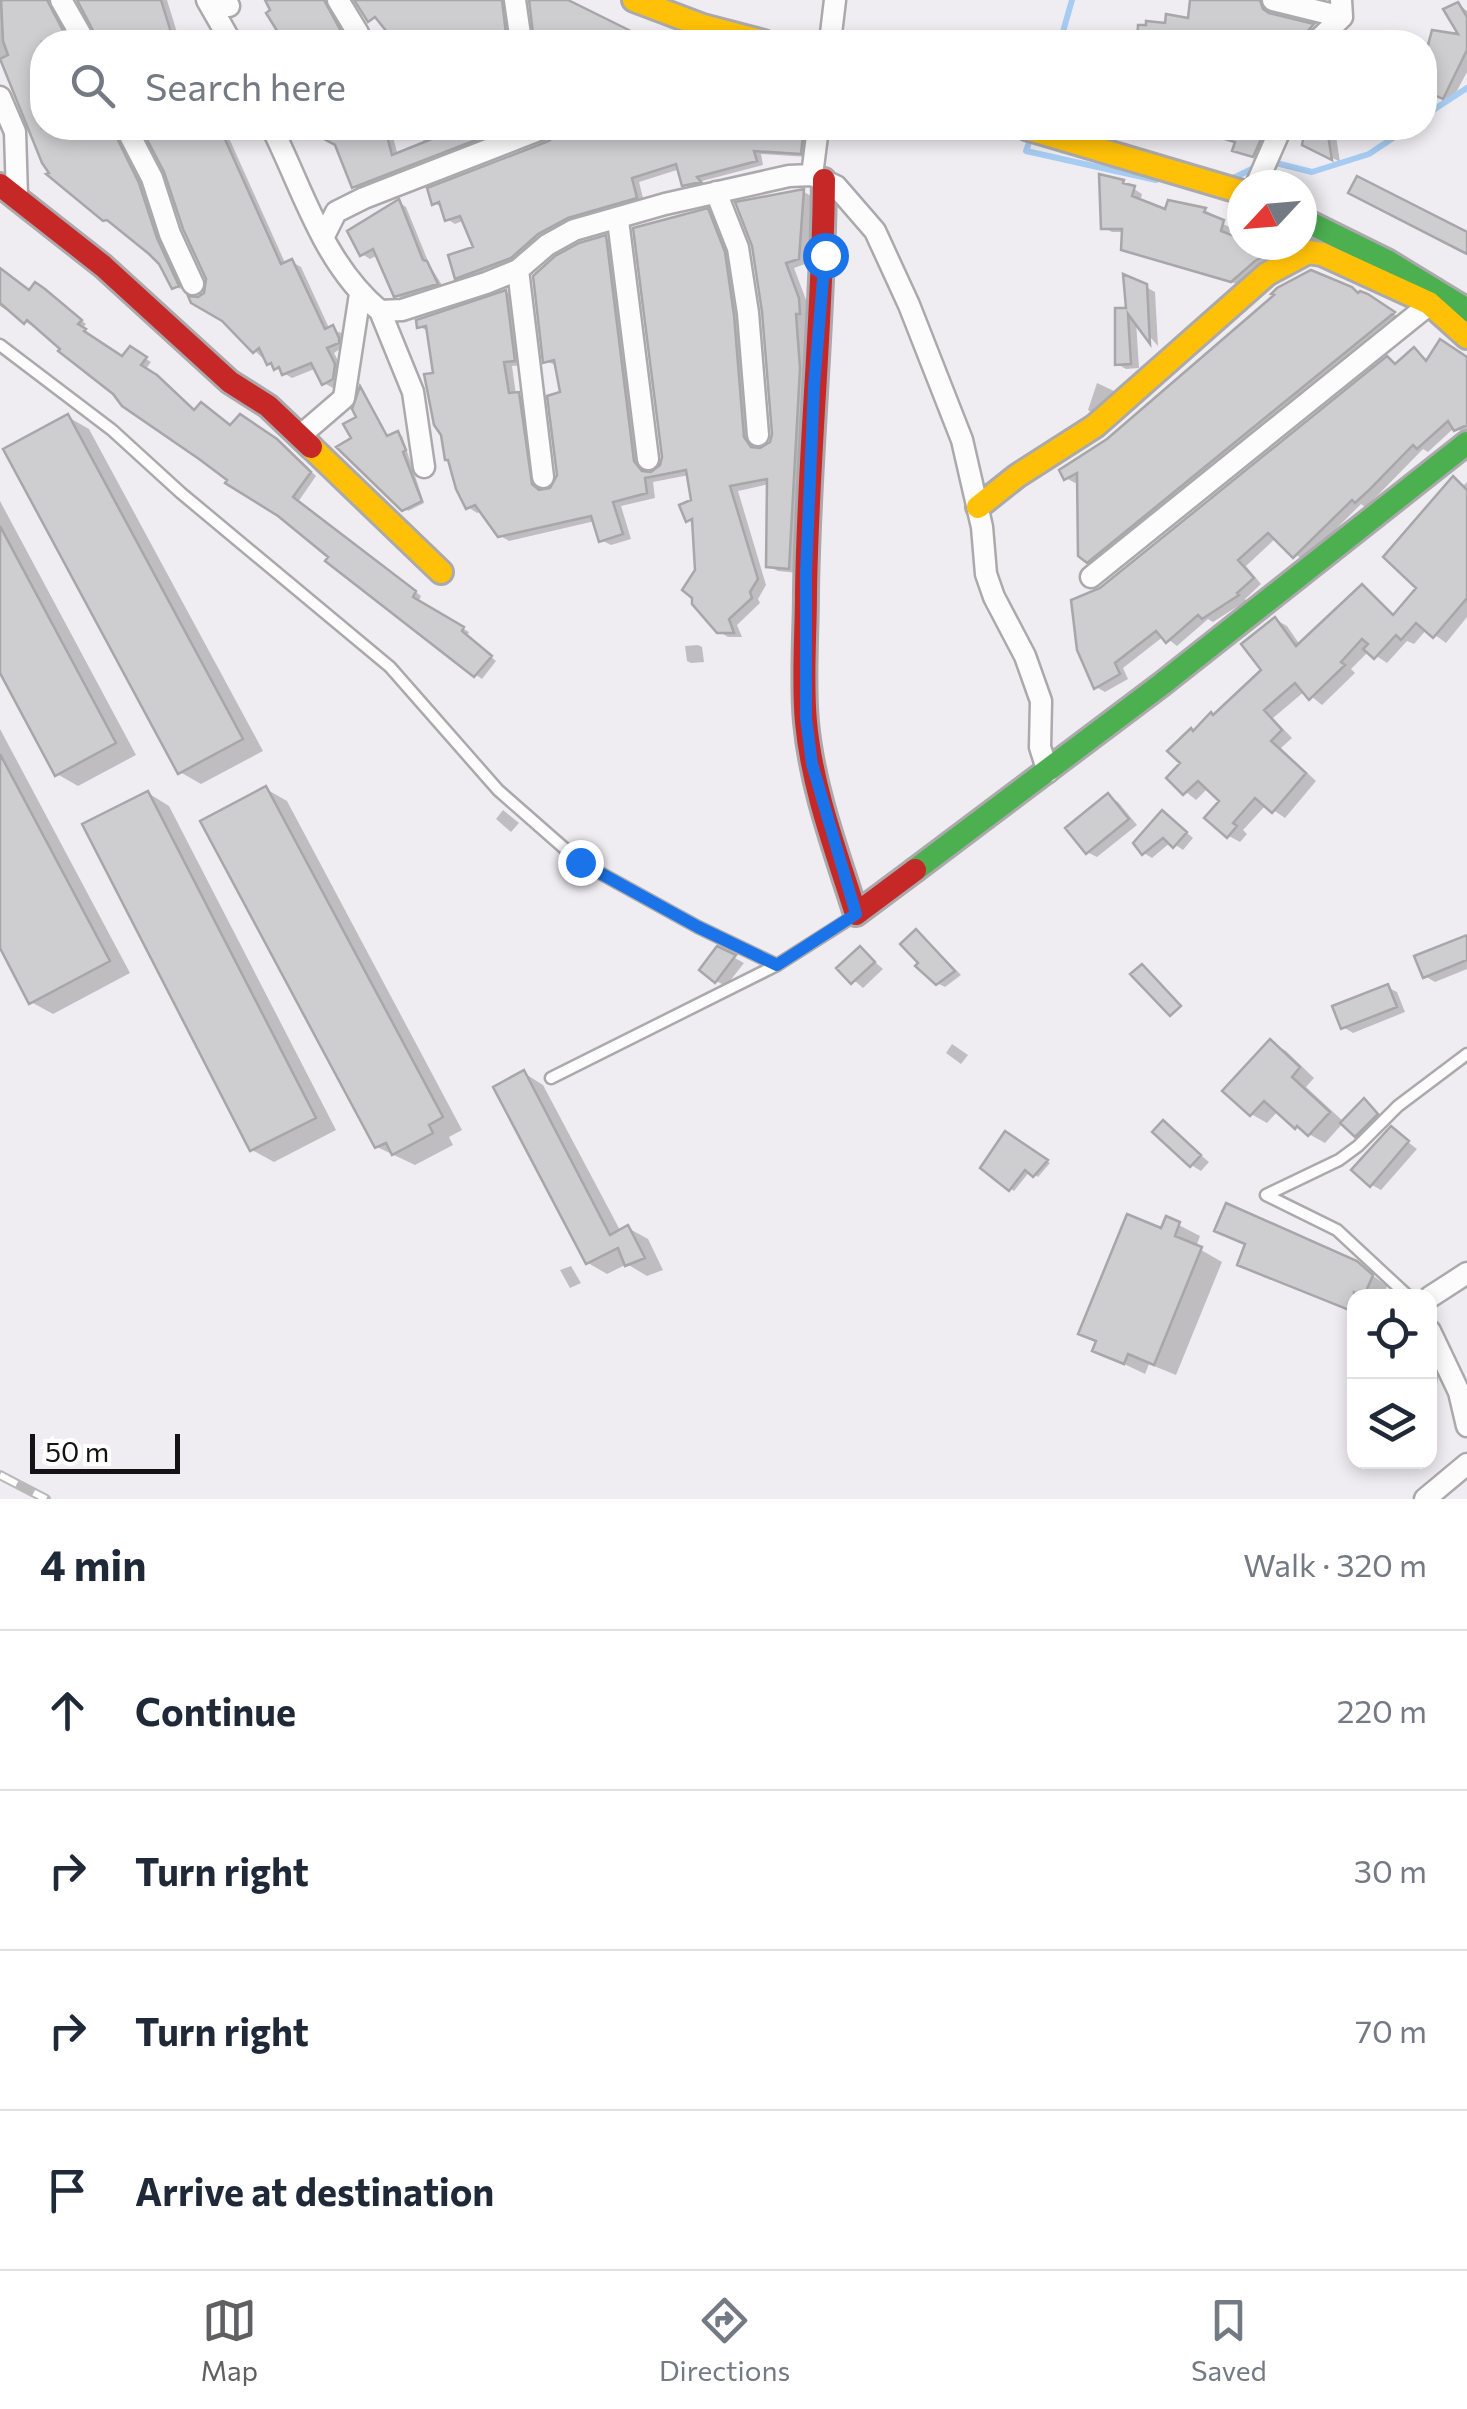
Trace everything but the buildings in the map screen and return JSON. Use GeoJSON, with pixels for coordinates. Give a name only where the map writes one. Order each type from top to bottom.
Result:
{"type":"FeatureCollection","features":[{"type":"Feature","properties":{"kind":"street"},"geometry":{"type":"LineString","coordinates":[[61,0],[78,30]]}},
{"type":"Feature","properties":{"kind":"street"},"geometry":{"type":"LineString","coordinates":[[207,0],[223,30]]}},
{"type":"Feature","properties":{"kind":"street"},"geometry":{"type":"LineString","coordinates":[[338,0],[356,30]]}},
{"type":"Feature","properties":{"kind":"street"},"geometry":{"type":"LineString","coordinates":[[515,0],[519,30]]}},
{"type":"Feature","properties":{"kind":"street"},"geometry":{"type":"LineString","coordinates":[[634,0],[718,30]]}},
{"type":"Feature","properties":{"kind":"street"},"geometry":{"type":"LineString","coordinates":[[831,30],[835,0]]}},
{"type":"Feature","properties":{"kind":"street"},"geometry":{"type":"LineString","coordinates":[[1273,0],[1341,8],[1325,30]]}},
{"type":"Feature","properties":{"kind":"street"},"geometry":{"type":"LineString","coordinates":[[0,97],[14,132],[8,191],[103,266],[230,382],[268,406],[301,435],[441,572]]}},
{"type":"Feature","properties":{"kind":"street"},"geometry":{"type":"LineString","coordinates":[[132,140],[152,178],[170,234],[193,284]]}},
{"type":"Feature","properties":{"kind":"street"},"geometry":{"type":"LineString","coordinates":[[282,140],[323,238],[360,294],[380,311],[413,392],[424,467]]}},
{"type":"Feature","properties":{"kind":"street"},"geometry":{"type":"LineString","coordinates":[[323,238],[336,212],[515,140]]}},
{"type":"Feature","properties":{"kind":"street"},"geometry":{"type":"LineString","coordinates":[[818,140],[825,255],[814,386],[806,572],[806,718],[812,764],[856,914],[1048,772],[1467,443]]}},
{"type":"Feature","properties":{"kind":"street"},"geometry":{"type":"LineString","coordinates":[[1067,140],[1227,187]]}},
{"type":"Feature","properties":{"kind":"street"},"geometry":{"type":"LineString","coordinates":[[1263,170],[1277,140]]}},
{"type":"Feature","properties":{"kind":"street"},"geometry":{"type":"LineString","coordinates":[[380,311],[402,310],[518,270],[561,236],[762,180],[818,177],[845,195],[875,231],[957,426],[978,507],[986,574],[1025,656],[1040,701],[1040,747],[1048,772]]}},
{"type":"Feature","properties":{"kind":"street"},"geometry":{"type":"LineString","coordinates":[[716,192],[738,248],[748,313],[758,435]]}},
{"type":"Feature","properties":{"kind":"street"},"geometry":{"type":"LineString","coordinates":[[618,220],[648,459]]}},
{"type":"Feature","properties":{"kind":"street"},"geometry":{"type":"LineString","coordinates":[[1317,226],[1387,261],[1436,299],[1467,337]]}},
{"type":"Feature","properties":{"kind":"street"},"geometry":{"type":"LineString","coordinates":[[978,507],[1017,476],[1095,426],[1268,274],[1308,252],[1467,310]]}},
{"type":"Feature","properties":{"kind":"street"},"geometry":{"type":"LineString","coordinates":[[518,270],[543,478]]}},
{"type":"Feature","properties":{"kind":"street"},"geometry":{"type":"LineString","coordinates":[[301,435],[344,398],[360,294]]}},
{"type":"Feature","properties":{"kind":"street"},"geometry":{"type":"LineString","coordinates":[[1091,577],[1436,299]]}},
{"type":"Feature","properties":{"kind":"street"},"geometry":{"type":"LineString","coordinates":[[1437,1293],[1467,1274]]}},
{"type":"Feature","properties":{"kind":"street"},"geometry":{"type":"LineString","coordinates":[[1437,1346],[1459,1392],[1467,1426]]}},
{"type":"Feature","properties":{"kind":"street"},"geometry":{"type":"LineString","coordinates":[[1425,1499],[1467,1464]]}},
{"type":"Feature","properties":{"kind":"lane"},"geometry":{"type":"LineString","coordinates":[[0,345],[112,430],[181,493],[390,667],[498,790],[580,862],[777,965]]}},
{"type":"Feature","properties":{"kind":"lane"},"geometry":{"type":"LineString","coordinates":[[551,1078],[777,965],[856,914]]}},
{"type":"Feature","properties":{"kind":"lane"},"geometry":{"type":"LineString","coordinates":[[1401,1289],[1338,1230],[1266,1195],[1339,1160],[1398,1106],[1467,1054]]}},
{"type":"Feature","properties":{"kind":"waterway"},"geometry":{"type":"LineString","coordinates":[[1063,30],[1072,0]]}},
{"type":"Feature","properties":{"kind":"waterway"},"geometry":{"type":"LineString","coordinates":[[1437,108],[1467,88]]}},
{"type":"Feature","properties":{"kind":"waterway"},"geometry":{"type":"LineString","coordinates":[[1030,140],[1026,151],[1156,180]]}},
{"type":"Feature","properties":{"kind":"waterway"},"geometry":{"type":"LineString","coordinates":[[1272,162],[1312,172],[1369,154],[1390,140]]}},
{"type":"Feature","properties":{"kind":"waterway"},"geometry":{"type":"LineString","coordinates":[[1250,170],[1256,167]]}},
{"type":"Feature","properties":{"kind":"railway"},"geometry":{"type":"LineString","coordinates":[[0,1475],[46,1499]]}},
{"type":"Feature","properties":{"kind":"traffic: fast"},"geometry":{"type":"LineString","coordinates":[[1317,226],[1387,261],[1467,310]]}},
{"type":"Feature","properties":{"kind":"traffic: fast"},"geometry":{"type":"LineString","coordinates":[[915,870],[1162,684],[1467,443]]}},
{"type":"Feature","properties":{"kind":"traffic: slow"},"geometry":{"type":"LineString","coordinates":[[634,0],[718,30]]}},
{"type":"Feature","properties":{"kind":"traffic: slow"},"geometry":{"type":"LineString","coordinates":[[1066,140],[1227,188]]}},
{"type":"Feature","properties":{"kind":"traffic: slow"},"geometry":{"type":"LineString","coordinates":[[978,507],[1017,476],[1095,426],[1267,274],[1308,252],[1322,254],[1429,303],[1467,337]]}},
{"type":"Feature","properties":{"kind":"traffic: slow"},"geometry":{"type":"LineString","coordinates":[[311,447],[441,572]]}},
{"type":"Feature","properties":{"kind":"traffic: jam"},"geometry":{"type":"LineString","coordinates":[[824,180],[807,541],[804,690],[809,747],[826,819],[856,914],[915,870]]}},
{"type":"Feature","properties":{"kind":"traffic: jam"},"geometry":{"type":"LineString","coordinates":[[0,185],[103,266],[230,382],[268,406],[311,447]]}},
{"type":"Feature","properties":{"kind":"route"},"geometry":{"type":"LineString","coordinates":[[580,862],[777,965],[856,914],[812,764],[806,718],[806,572],[814,386],[825,255]]}}]}
